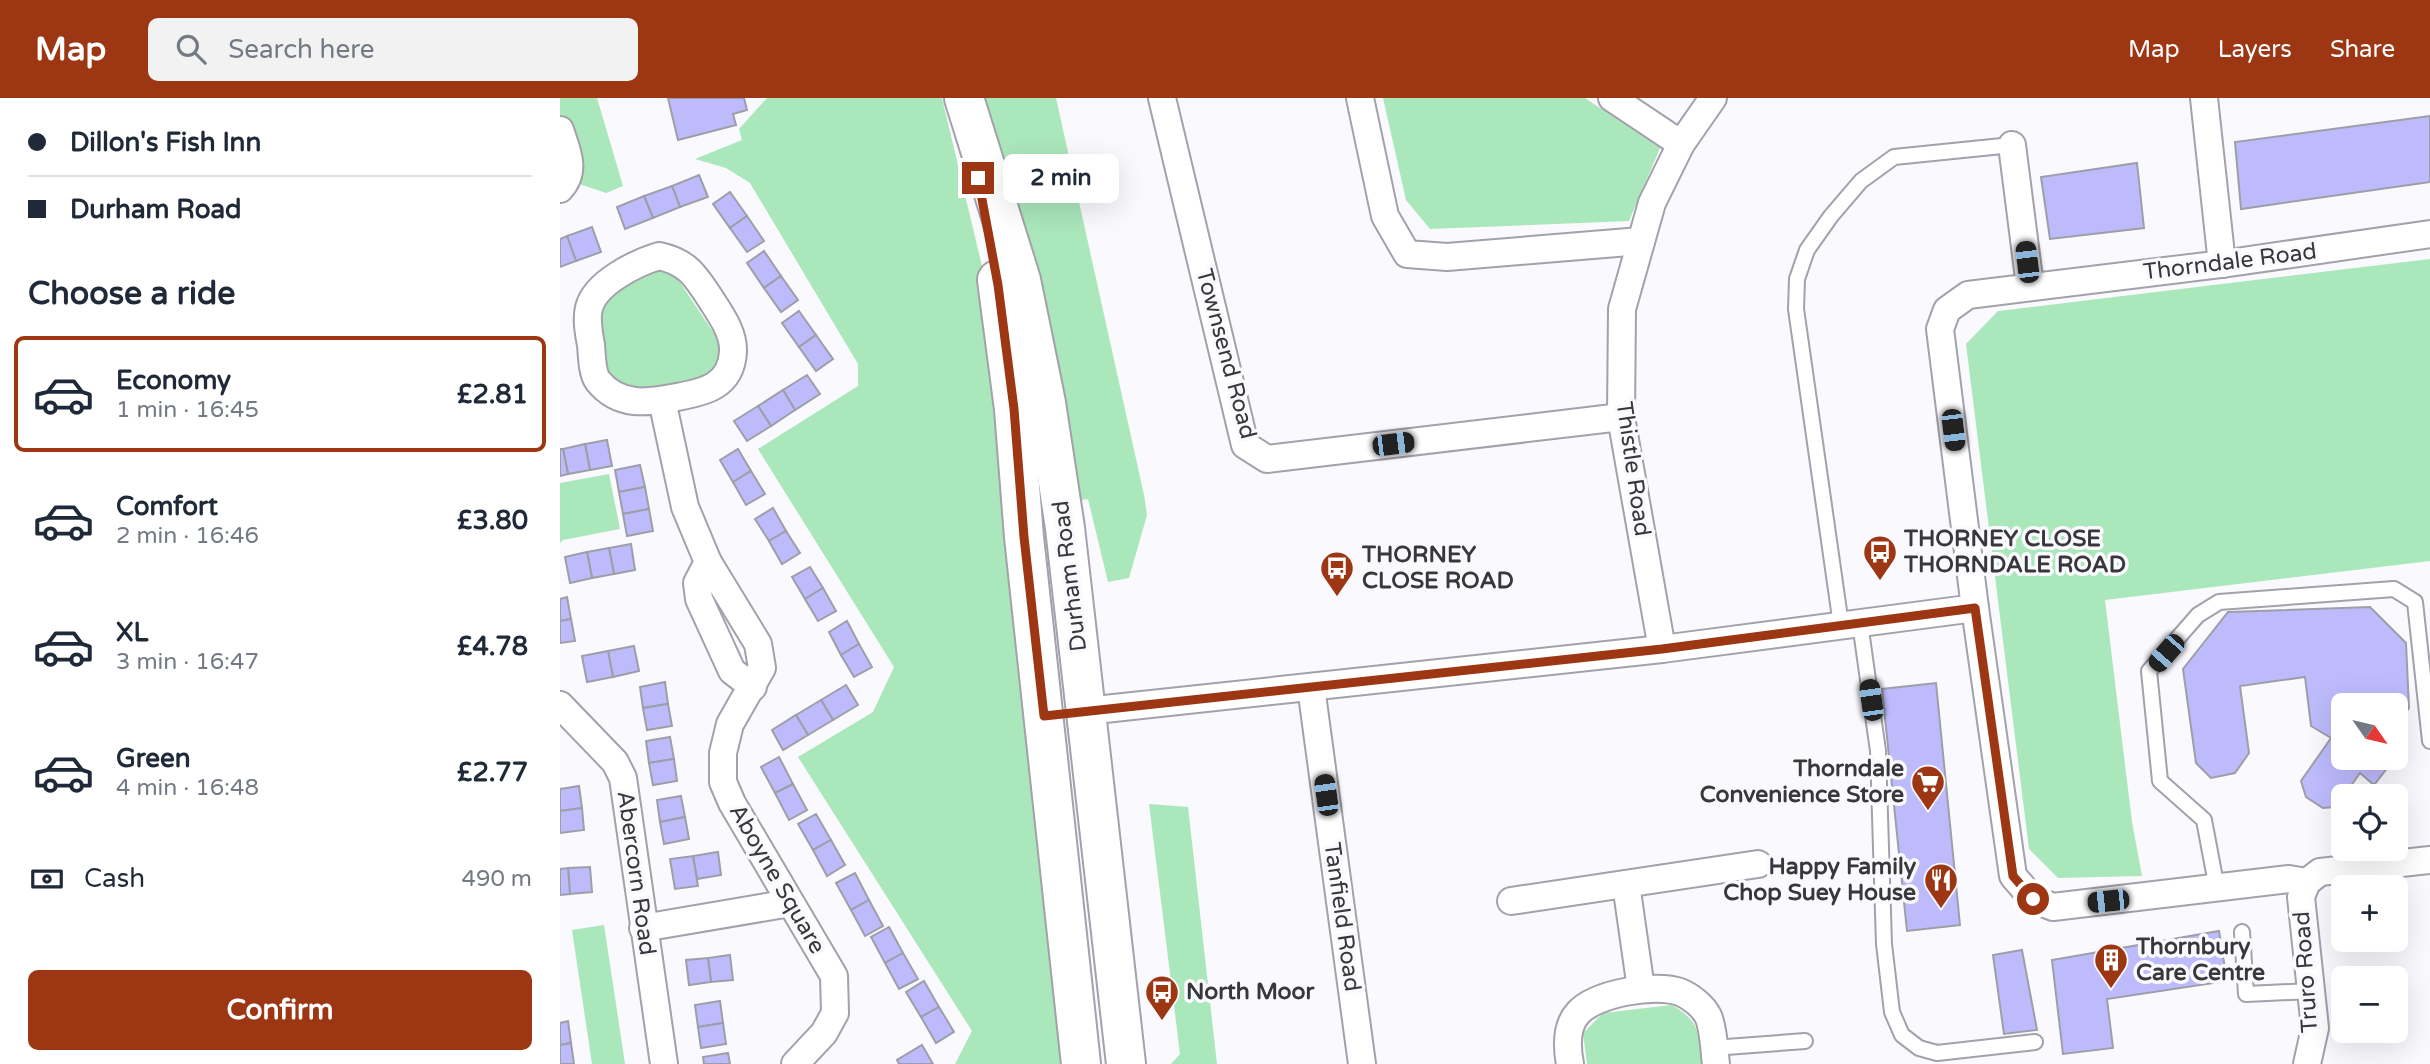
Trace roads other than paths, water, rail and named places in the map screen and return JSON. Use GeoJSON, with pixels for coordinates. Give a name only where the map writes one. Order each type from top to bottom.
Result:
{"type":"FeatureCollection","features":[{"type":"Feature","properties":{"kind":"highway","name":"Durham Road"},"geometry":{"type":"LineString","coordinates":[[963,98],[998,285],[1014,409],[1024,537],[1065,713],[1126,1064]]}},
{"type":"Feature","properties":{"kind":"highway","name":"Durham Road"},"geometry":{"type":"LineString","coordinates":[[1065,713],[1081,1064]]}},
{"type":"Feature","properties":{"kind":"street","name":"Townsend Road"},"geometry":{"type":"LineString","coordinates":[[1162,98],[1245,445],[1267,459],[1621,417]]}},
{"type":"Feature","properties":{"kind":"street"},"geometry":{"type":"LineString","coordinates":[[1360,98],[1385,216],[1407,254],[1447,257],[1641,241]]}},
{"type":"Feature","properties":{"kind":"street"},"geometry":{"type":"LineString","coordinates":[[1612,98],[1681,144]]}},
{"type":"Feature","properties":{"kind":"street","name":"Thistle Road"},"geometry":{"type":"LineString","coordinates":[[1662,649],[1621,417],[1622,309],[1652,203],[1681,144],[1713,98]]}},
{"type":"Feature","properties":{"kind":"street"},"geometry":{"type":"LineString","coordinates":[[2204,98],[2222,264]]}},
{"type":"Feature","properties":{"kind":"street"},"geometry":{"type":"LineString","coordinates":[[560,130],[570,164],[568,180],[560,190]]}},
{"type":"Feature","properties":{"kind":"street"},"geometry":{"type":"LineString","coordinates":[[2012,145],[2030,286]]}},
{"type":"Feature","properties":{"kind":"street","name":"Thorndale Road"},"geometry":{"type":"LineString","coordinates":[[2430,234],[2222,264],[1968,295],[1947,310],[1940,329],[1975,608],[2013,876],[2033,899],[2053,907],[2289,879],[2307,882],[2320,872],[2430,860]]}},
{"type":"Feature","properties":{"kind":"street"},"geometry":{"type":"LineString","coordinates":[[659,256],[676,260],[695,275],[727,326],[733,351],[727,374],[718,384],[707,391],[662,400],[644,403],[624,400],[608,392],[596,379],[588,319],[589,306],[596,294],[614,277],[641,261],[659,256]]}},
{"type":"Feature","properties":{"kind":"street","name":"Aboyne Square"},"geometry":{"type":"LineString","coordinates":[[662,400],[685,507],[708,562],[758,644],[762,667],[730,724],[723,753],[723,782],[732,803],[834,976],[835,1013],[824,1033],[795,1064]]}},
{"type":"Feature","properties":{"kind":"street"},"geometry":{"type":"LineString","coordinates":[[1065,713],[1662,649],[1975,608]]}},
{"type":"Feature","properties":{"kind":"street","name":"Tanfield Road"},"geometry":{"type":"LineString","coordinates":[[1311,687],[1362,1064]]}},
{"type":"Feature","properties":{"kind":"street","name":"Abercorn Road"},"geometry":{"type":"LineString","coordinates":[[560,705],[615,762],[623,778],[664,1064]]}},
{"type":"Feature","properties":{"kind":"street"},"geometry":{"type":"LineString","coordinates":[[1511,901],[1758,864]]}},
{"type":"Feature","properties":{"kind":"street","name":"Truro Road"},"geometry":{"type":"LineString","coordinates":[[2307,882],[2301,897],[2315,1028],[2307,1064]]}},
{"type":"Feature","properties":{"kind":"street"},"geometry":{"type":"LineString","coordinates":[[1626,884],[1641,989]]}},
{"type":"Feature","properties":{"kind":"street"},"geometry":{"type":"LineString","coordinates":[[643,928],[790,903]]}},
{"type":"Feature","properties":{"kind":"street"},"geometry":{"type":"LineString","coordinates":[[1570,1064],[1567,1041],[1577,1014],[1596,1000],[1641,989],[1679,992],[1698,1003],[1709,1017],[1715,1056]]}},
{"type":"Feature","properties":{"kind":"lane"},"geometry":{"type":"LineString","coordinates":[[2012,145],[1894,157],[1861,181],[1807,250],[1797,279],[1796,309],[1851,624],[1878,751],[1884,944],[1892,1012],[1902,1035],[1919,1048],[1937,1053],[2035,1042]]}},
{"type":"Feature","properties":{"kind":"lane"},"geometry":{"type":"LineString","coordinates":[[2217,889],[2204,820],[2160,781],[2149,671],[2198,615],[2219,602],[2394,589],[2414,602],[2430,741]]}},
{"type":"Feature","properties":{"kind":"lane"},"geometry":{"type":"LineString","coordinates":[[2242,932],[2246,994],[2311,991]]}},
{"type":"Feature","properties":{"kind":"lane"},"geometry":{"type":"LineString","coordinates":[[1715,1056],[1805,1041]]}},
{"type":"Feature","properties":{"kind":"place","name":"THORNEY CLOSE THORNDALE ROAD"},"geometry":{"type":"Point","coordinates":[1880,582]}},
{"type":"Feature","properties":{"kind":"place","name":"THORNEY CLOSE ROAD"},"geometry":{"type":"Point","coordinates":[1337,598]}},
{"type":"Feature","properties":{"kind":"place","name":"Thorndale Convenience Store"},"geometry":{"type":"Point","coordinates":[1928,812]}},
{"type":"Feature","properties":{"kind":"place","name":"Happy Family Chop Suey House"},"geometry":{"type":"Point","coordinates":[1941,910]}},
{"type":"Feature","properties":{"kind":"place","name":"Thornbury Care Centre"},"geometry":{"type":"Point","coordinates":[2111,990]}},
{"type":"Feature","properties":{"kind":"place","name":"North Moor"},"geometry":{"type":"Point","coordinates":[1162,1022]}}]}
